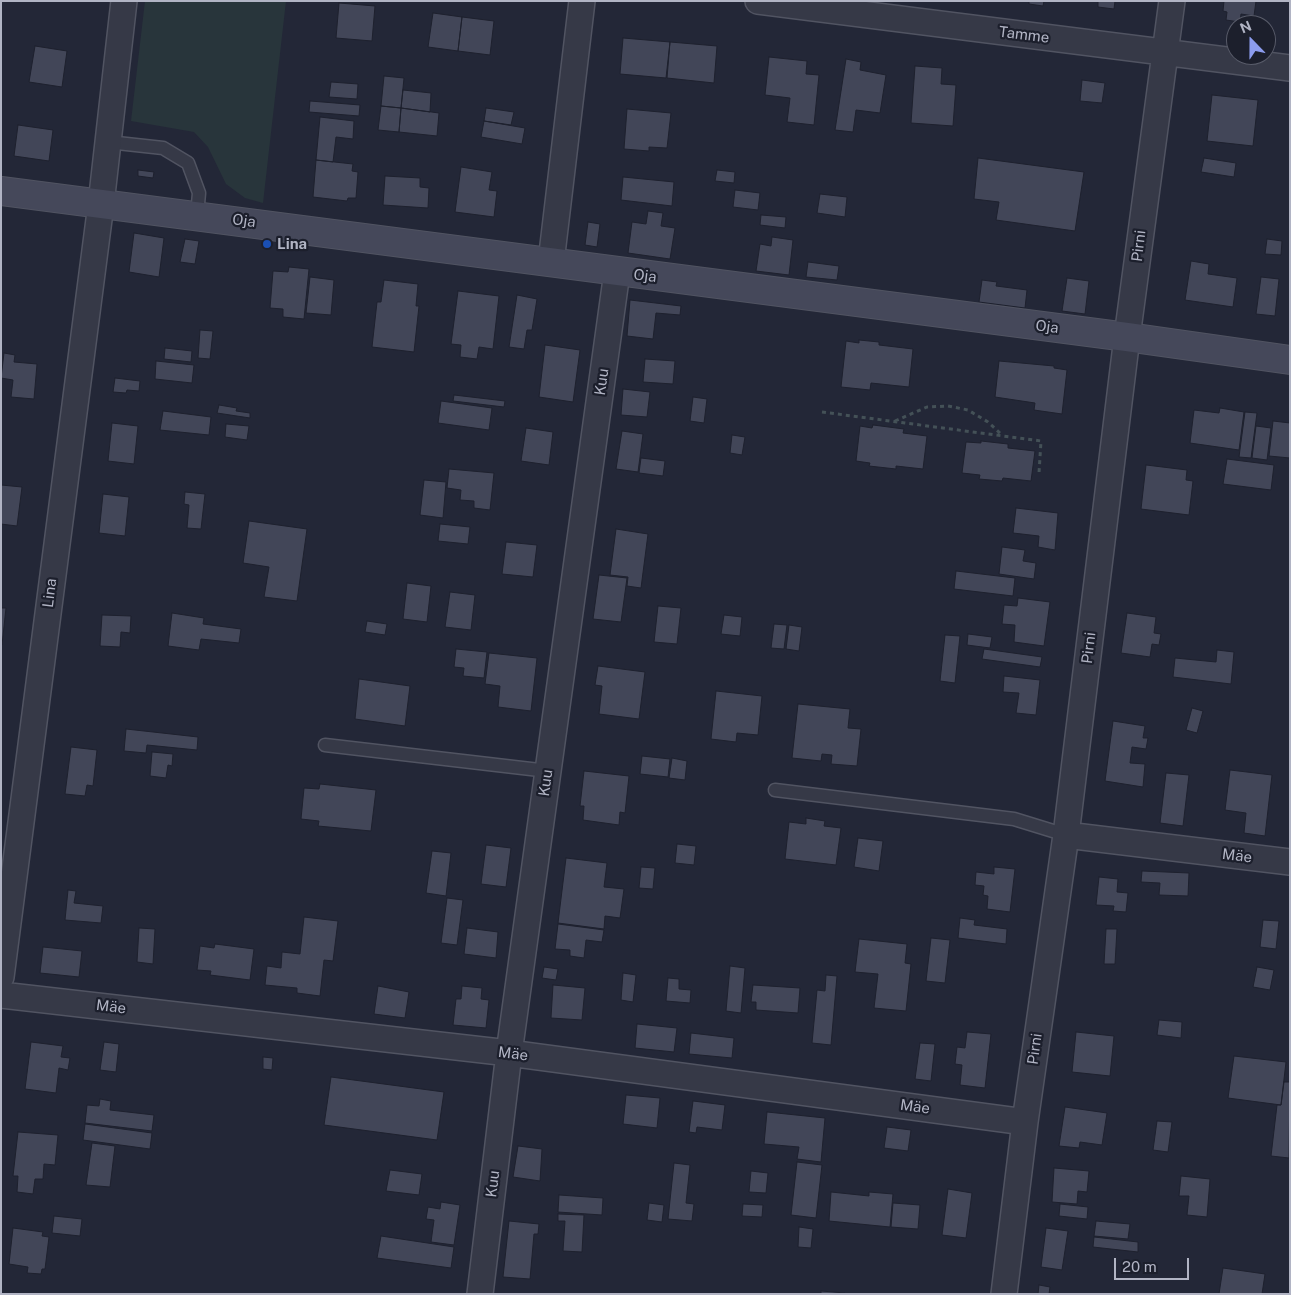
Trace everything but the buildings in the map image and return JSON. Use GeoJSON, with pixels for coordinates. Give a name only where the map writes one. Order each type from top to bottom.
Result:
{"type":"FeatureCollection","features":[{"type":"Feature","properties":{"kind":"street","name":"Lina"},"geometry":{"type":"LineString","coordinates":[[1,977],[101,204],[124,1]]}},
{"type":"Feature","properties":{"kind":"street"},"geometry":{"type":"LineString","coordinates":[[551,262],[582,1]]}},
{"type":"Feature","properties":{"kind":"street","name":"Tamme"},"geometry":{"type":"LineString","coordinates":[[758,1],[1290,68]]}},
{"type":"Feature","properties":{"kind":"street","name":"Pirni"},"geometry":{"type":"LineString","coordinates":[[1004,1294],[1025,1122],[1066,835],[1127,337],[1172,1]]}},
{"type":"Feature","properties":{"kind":"street","name":"Oja"},"geometry":{"type":"LineString","coordinates":[[1,191],[197,215],[1290,360]]}},
{"type":"Feature","properties":{"kind":"street","name":"Kuu"},"geometry":{"type":"LineString","coordinates":[[480,1294],[509,1053],[617,272]]}},
{"type":"Feature","properties":{"kind":"street","name":"Mäe"},"geometry":{"type":"LineString","coordinates":[[1066,835],[1290,862]]}},
{"type":"Feature","properties":{"kind":"street","name":"Mäe"},"geometry":{"type":"LineString","coordinates":[[1,995],[509,1053],[1025,1122]]}},
{"type":"Feature","properties":{"kind":"lane"},"geometry":{"type":"LineString","coordinates":[[108,142],[163,148],[188,163],[200,193],[197,215]]}},
{"type":"Feature","properties":{"kind":"lane"},"geometry":{"type":"LineString","coordinates":[[325,745],[548,771]]}},
{"type":"Feature","properties":{"kind":"lane"},"geometry":{"type":"LineString","coordinates":[[776,790],[1014,819],[1066,835]]}},
{"type":"Feature","properties":{"kind":"path"},"geometry":{"type":"LineString","coordinates":[[895,421],[926,407],[948,406],[968,410],[988,422],[1004,436]]}},
{"type":"Feature","properties":{"kind":"path"},"geometry":{"type":"LineString","coordinates":[[822,412],[1041,441],[1039,472]]}},
{"type":"Feature","properties":{"kind":"shaded area"},"geometry":{"type":"Polygon","coordinates":[[[145,1],[286,1],[263,203],[245,198],[226,184],[208,147],[194,132],[131,121],[145,1]]]}},
{"type":"Feature","properties":{"kind":"place","name":"Lina"},"geometry":{"type":"Point","coordinates":[267,244]}}]}
